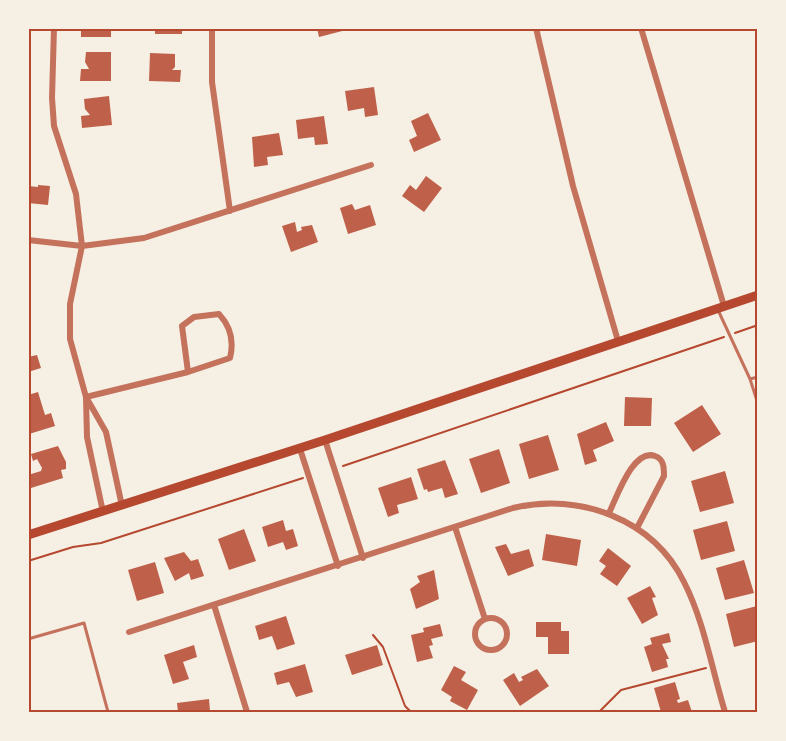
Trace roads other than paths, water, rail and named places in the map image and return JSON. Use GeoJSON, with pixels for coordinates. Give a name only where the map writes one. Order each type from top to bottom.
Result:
{"type":"FeatureCollection","features":[{"type":"Feature","properties":{"kind":"main road"},"geometry":{"type":"LineString","coordinates":[[28,535],[326,440],[758,294]]}},
{"type":"Feature","properties":{"kind":"street"},"geometry":{"type":"LineString","coordinates":[[54,28],[52,98],[54,126],[76,194],[82,246],[69,319],[70,339],[86,397],[87,437],[103,512]]}},
{"type":"Feature","properties":{"kind":"street"},"geometry":{"type":"LineString","coordinates":[[212,28],[213,92],[230,211]]}},
{"type":"Feature","properties":{"kind":"street"},"geometry":{"type":"LineString","coordinates":[[536,28],[573,186],[618,341]]}},
{"type":"Feature","properties":{"kind":"street"},"geometry":{"type":"LineString","coordinates":[[641,28],[721,307]]}},
{"type":"Feature","properties":{"kind":"street"},"geometry":{"type":"LineString","coordinates":[[28,240],[82,246],[144,237],[371,165]]}},
{"type":"Feature","properties":{"kind":"street"},"geometry":{"type":"LineString","coordinates":[[86,397],[188,372],[230,358],[233,344],[226,321],[219,314],[194,317],[182,327],[188,372]]}},
{"type":"Feature","properties":{"kind":"street"},"geometry":{"type":"LineString","coordinates":[[86,397],[106,432],[122,506]]}},
{"type":"Feature","properties":{"kind":"street"},"geometry":{"type":"LineString","coordinates":[[326,440],[363,558]]}},
{"type":"Feature","properties":{"kind":"street"},"geometry":{"type":"LineString","coordinates":[[300,448],[338,566]]}},
{"type":"Feature","properties":{"kind":"street"},"geometry":{"type":"LineString","coordinates":[[609,513],[635,460],[644,455],[653,455],[660,459],[664,466],[664,476],[637,528]]}},
{"type":"Feature","properties":{"kind":"street"},"geometry":{"type":"LineString","coordinates":[[129,632],[513,508],[539,503],[574,504],[609,513],[637,528],[665,553],[684,581],[725,712]]}},
{"type":"Feature","properties":{"kind":"street"},"geometry":{"type":"LineString","coordinates":[[455,527],[485,619]]}},
{"type":"Feature","properties":{"kind":"street"},"geometry":{"type":"LineString","coordinates":[[214,605],[247,712]]}},
{"type":"Feature","properties":{"kind":"street"},"geometry":{"type":"LineString","coordinates":[[485,619],[500,620],[507,628],[507,639],[497,650],[481,647],[475,638],[477,627],[485,619]]}},
{"type":"Feature","properties":{"kind":"lane"},"geometry":{"type":"LineString","coordinates":[[721,307],[758,404]]}},
{"type":"Feature","properties":{"kind":"lane"},"geometry":{"type":"LineString","coordinates":[[750,379],[758,376]]}},
{"type":"Feature","properties":{"kind":"lane"},"geometry":{"type":"LineString","coordinates":[[28,639],[84,622],[108,712]]}}]}
